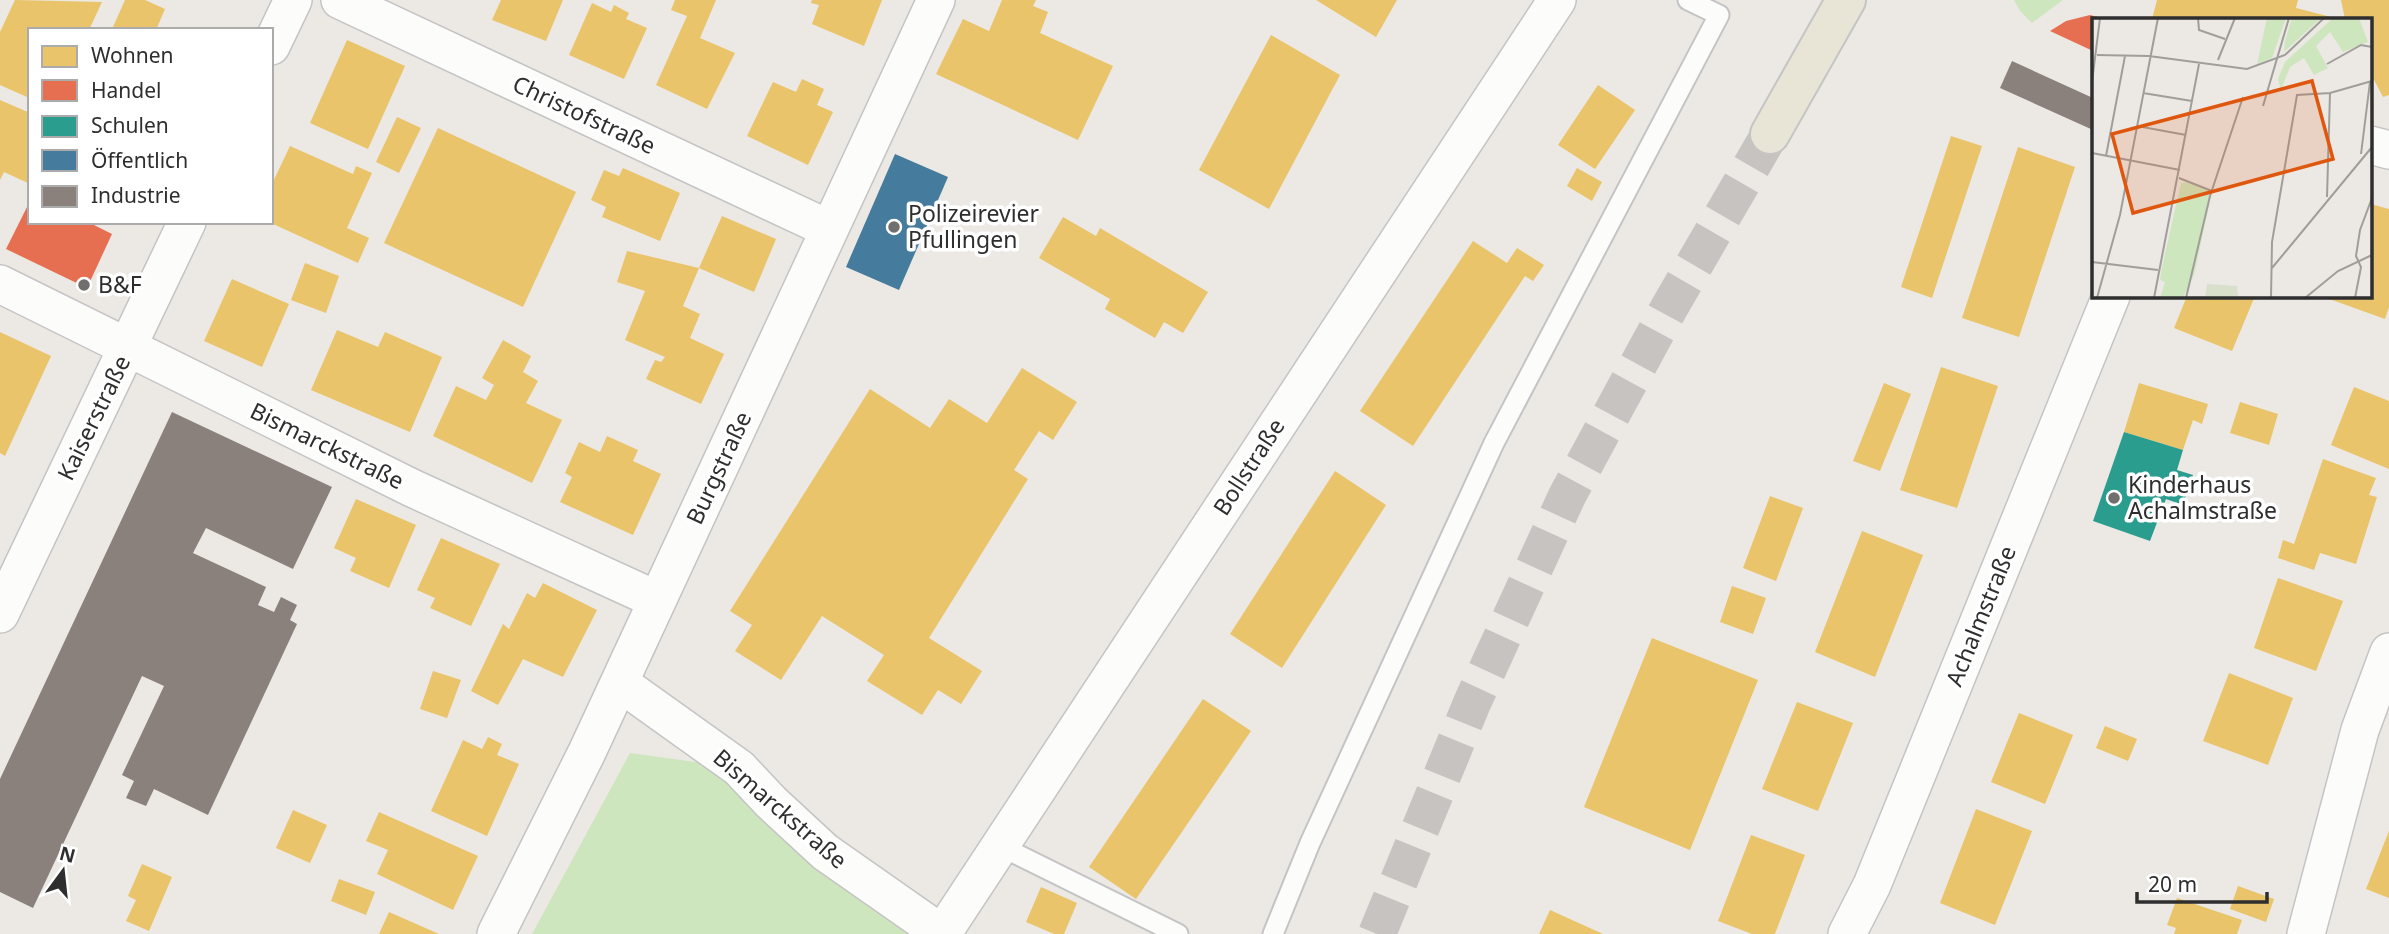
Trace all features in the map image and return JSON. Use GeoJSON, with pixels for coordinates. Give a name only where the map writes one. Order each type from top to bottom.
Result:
{"type":"FeatureCollection","features":[{"type":"Feature","properties":{"kind":"main road"},"geometry":{"type":"LineString","coordinates":[[1770,134],[1846,0]]}},
{"type":"Feature","properties":{"kind":"street"},"geometry":{"type":"LineString","coordinates":[[273,42],[293,0]]}},
{"type":"Feature","properties":{"kind":"street","name":"Christofstraße"},"geometry":{"type":"LineString","coordinates":[[340,0],[830,229]]}},
{"type":"Feature","properties":{"kind":"street","name":"Burgstraße"},"geometry":{"type":"LineString","coordinates":[[496,934],[620,683],[936,0]]}},
{"type":"Feature","properties":{"kind":"street","name":"Bollstraße"},"geometry":{"type":"LineString","coordinates":[[942,934],[1557,0]]}},
{"type":"Feature","properties":{"kind":"street"},"geometry":{"type":"LineString","coordinates":[[2372,146],[2389,150]]}},
{"type":"Feature","properties":{"kind":"street","name":"Kaiserstraße"},"geometry":{"type":"LineString","coordinates":[[0,614],[186,224]]}},
{"type":"Feature","properties":{"kind":"street","name":"Bismarckstraße"},"geometry":{"type":"LineString","coordinates":[[0,284],[412,488],[657,600]]}},
{"type":"Feature","properties":{"kind":"street","name":"Achalmstraße"},"geometry":{"type":"LineString","coordinates":[[1847,934],[1872,885],[2110,298]]}},
{"type":"Feature","properties":{"kind":"street"},"geometry":{"type":"LineString","coordinates":[[2306,934],[2360,730],[2389,652]]}},
{"type":"Feature","properties":{"kind":"street","name":"Bismarckstraße"},"geometry":{"type":"LineString","coordinates":[[620,683],[739,768],[825,852],[942,934]]}},
{"type":"Feature","properties":{"kind":"lane"},"geometry":{"type":"LineString","coordinates":[[1273,934],[1310,842],[1494,443],[1719,15],[1688,0]]}},
{"type":"Feature","properties":{"kind":"lane"},"geometry":{"type":"LineString","coordinates":[[1000,846],[1178,934]]}},
{"type":"Feature","properties":{"kind":"green space"},"geometry":{"type":"Polygon","coordinates":[[[2014,0],[2063,0],[2032,23],[2014,0]]]}},
{"type":"Feature","properties":{"kind":"green space"},"geometry":{"type":"Polygon","coordinates":[[[630,753],[739,768],[941,934],[532,934],[630,753]]]}},
{"type":"Feature","properties":{"kind":"building: Wohnen"},"geometry":{"type":"Polygon","coordinates":[[[15,0],[102,2],[90,28],[28,28],[27,97],[0,85],[0,32],[15,0]]]}},
{"type":"Feature","properties":{"kind":"building: Wohnen"},"geometry":{"type":"Polygon","coordinates":[[[125,0],[145,0],[165,9],[157,28],[113,27],[125,0]]]}},
{"type":"Feature","properties":{"kind":"building: Wohnen"},"geometry":{"type":"Polygon","coordinates":[[[501,0],[563,0],[546,41],[492,20],[501,0]]]}},
{"type":"Feature","properties":{"kind":"building: Wohnen"},"geometry":{"type":"Polygon","coordinates":[[[675,0],[716,0],[700,38],[735,53],[707,109],[656,85],[687,16],[671,10],[675,0]]]}},
{"type":"Feature","properties":{"kind":"building: Wohnen"},"geometry":{"type":"Polygon","coordinates":[[[812,0],[882,0],[864,46],[812,24],[819,5],[811,3],[812,0]]]}},
{"type":"Feature","properties":{"kind":"building: Wohnen"},"geometry":{"type":"Polygon","coordinates":[[[1002,0],[1036,0],[1033,6],[1048,12],[1040,33],[1113,66],[1078,140],[936,74],[963,19],[989,31],[1002,0]]]}},
{"type":"Feature","properties":{"kind":"building: Wohnen"},"geometry":{"type":"Polygon","coordinates":[[[1316,0],[1397,0],[1376,37],[1316,0]]]}},
{"type":"Feature","properties":{"kind":"building: Wohnen"},"geometry":{"type":"Polygon","coordinates":[[[2157,0],[2298,0],[2296,8],[2335,18],[2152,18],[2157,0]]]}},
{"type":"Feature","properties":{"kind":"building: Wohnen"},"geometry":{"type":"Polygon","coordinates":[[[2341,0],[2389,0],[2389,95],[2383,97],[2372,76],[2372,18],[2345,18],[2341,0]]]}},
{"type":"Feature","properties":{"kind":"building: Wohnen"},"geometry":{"type":"Polygon","coordinates":[[[592,3],[611,12],[614,5],[629,13],[626,19],[647,28],[624,79],[569,55],[592,3]]]}},
{"type":"Feature","properties":{"kind":"building: Wohnen"},"geometry":{"type":"Polygon","coordinates":[[[1271,35],[1340,75],[1269,209],[1199,170],[1271,35]]]}},
{"type":"Feature","properties":{"kind":"building: Wohnen"},"geometry":{"type":"Polygon","coordinates":[[[347,40],[405,66],[368,149],[310,123],[347,40]]]}},
{"type":"Feature","properties":{"kind":"building: Wohnen"},"geometry":{"type":"Polygon","coordinates":[[[802,79],[824,89],[817,105],[833,112],[808,165],[747,136],[773,82],[796,92],[802,79]]]}},
{"type":"Feature","properties":{"kind":"building: Wohnen"},"geometry":{"type":"Polygon","coordinates":[[[1598,85],[1635,110],[1595,169],[1558,145],[1598,85]]]}},
{"type":"Feature","properties":{"kind":"building: Wohnen"},"geometry":{"type":"Polygon","coordinates":[[[0,100],[28,112],[28,183],[4,172],[0,180],[0,100]]]}},
{"type":"Feature","properties":{"kind":"building: Wohnen"},"geometry":{"type":"Polygon","coordinates":[[[397,117],[421,128],[399,173],[376,162],[397,117]]]}},
{"type":"Feature","properties":{"kind":"building: Wohnen"},"geometry":{"type":"Polygon","coordinates":[[[438,128],[576,192],[523,307],[384,243],[438,128]]]}},
{"type":"Feature","properties":{"kind":"building: Wohnen"},"geometry":{"type":"Polygon","coordinates":[[[1951,136],[1982,146],[1932,298],[1901,287],[1951,136]]]}},
{"type":"Feature","properties":{"kind":"building: Wohnen"},"geometry":{"type":"Polygon","coordinates":[[[290,146],[353,174],[356,166],[372,173],[347,228],[369,238],[358,263],[273,224],[273,182],[290,146]]]}},
{"type":"Feature","properties":{"kind":"building: Wohnen"},"geometry":{"type":"Polygon","coordinates":[[[2018,147],[2075,167],[2019,337],[1962,318],[2018,147]]]}},
{"type":"Feature","properties":{"kind":"building: Wohnen"},"geometry":{"type":"Polygon","coordinates":[[[623,168],[680,193],[660,241],[602,217],[606,207],[591,200],[604,170],[619,176],[623,168]]]}},
{"type":"Feature","properties":{"kind":"building: Wohnen"},"geometry":{"type":"Polygon","coordinates":[[[1577,168],[1602,182],[1592,201],[1567,186],[1577,168]]]}},
{"type":"Feature","properties":{"kind":"building: Wohnen"},"geometry":{"type":"Polygon","coordinates":[[[2372,204],[2389,209],[2389,307],[2385,319],[2327,298],[2372,298],[2372,204]]]}},
{"type":"Feature","properties":{"kind":"building: Wohnen"},"geometry":{"type":"Polygon","coordinates":[[[722,216],[776,239],[754,292],[699,268],[722,216]]]}},
{"type":"Feature","properties":{"kind":"building: Wohnen"},"geometry":{"type":"Polygon","coordinates":[[[1063,217],[1096,236],[1100,228],[1208,292],[1183,333],[1164,322],[1155,338],[1105,309],[1110,299],[1039,258],[1063,217]]]}},
{"type":"Feature","properties":{"kind":"building: Wohnen"},"geometry":{"type":"Polygon","coordinates":[[[1473,241],[1507,263],[1517,248],[1544,265],[1533,281],[1525,276],[1413,446],[1360,411],[1473,241]]]}},
{"type":"Feature","properties":{"kind":"building: Wohnen"},"geometry":{"type":"Polygon","coordinates":[[[627,251],[699,268],[683,306],[700,314],[690,338],[724,354],[701,404],[646,379],[655,360],[661,362],[665,357],[625,340],[645,291],[617,282],[627,251]]]}},
{"type":"Feature","properties":{"kind":"building: Wohnen"},"geometry":{"type":"Polygon","coordinates":[[[305,263],[339,276],[326,313],[291,300],[305,263]]]}},
{"type":"Feature","properties":{"kind":"building: Wohnen"},"geometry":{"type":"Polygon","coordinates":[[[232,279],[289,304],[262,367],[204,341],[232,279]]]}},
{"type":"Feature","properties":{"kind":"building: Wohnen"},"geometry":{"type":"Polygon","coordinates":[[[2186,298],[2254,298],[2232,351],[2174,328],[2186,298]]]}},
{"type":"Feature","properties":{"kind":"building: Wohnen"},"geometry":{"type":"Polygon","coordinates":[[[337,330],[378,347],[385,332],[442,357],[410,432],[311,390],[337,330]]]}},
{"type":"Feature","properties":{"kind":"building: Wohnen"},"geometry":{"type":"Polygon","coordinates":[[[0,332],[51,356],[5,456],[0,453],[0,332]]]}},
{"type":"Feature","properties":{"kind":"building: Wohnen"},"geometry":{"type":"Polygon","coordinates":[[[503,340],[531,356],[523,372],[538,381],[526,403],[562,420],[532,483],[433,436],[456,386],[486,400],[494,385],[482,378],[503,340]]]}},
{"type":"Feature","properties":{"kind":"building: Wohnen"},"geometry":{"type":"Polygon","coordinates":[[[1941,367],[1998,386],[1957,508],[1900,490],[1941,367]]]}},
{"type":"Feature","properties":{"kind":"building: Wohnen"},"geometry":{"type":"Polygon","coordinates":[[[1022,368],[1077,402],[1053,440],[1039,431],[1014,470],[1028,479],[929,638],[982,671],[961,704],[938,690],[922,715],[867,681],[884,655],[822,616],[781,680],[735,651],[752,625],[730,611],[870,389],[930,428],[949,399],[987,423],[1022,368]]]}},
{"type":"Feature","properties":{"kind":"building: Wohnen"},"geometry":{"type":"Polygon","coordinates":[[[1884,383],[1911,394],[1880,471],[1853,461],[1884,383]]]}},
{"type":"Feature","properties":{"kind":"building: Wohnen"},"geometry":{"type":"Polygon","coordinates":[[[2139,383],[2208,404],[2202,424],[2193,420],[2183,450],[2124,432],[2139,383]]]}},
{"type":"Feature","properties":{"kind":"building: Wohnen"},"geometry":{"type":"Polygon","coordinates":[[[2354,387],[2389,401],[2389,469],[2331,445],[2354,387]]]}},
{"type":"Feature","properties":{"kind":"building: Wohnen"},"geometry":{"type":"Polygon","coordinates":[[[2240,402],[2278,414],[2269,445],[2230,433],[2240,402]]]}},
{"type":"Feature","properties":{"kind":"building: Wohnen"},"geometry":{"type":"Polygon","coordinates":[[[607,436],[638,450],[633,461],[661,474],[633,535],[560,502],[572,477],[565,473],[579,442],[600,452],[607,436]]]}},
{"type":"Feature","properties":{"kind":"building: Wohnen"},"geometry":{"type":"Polygon","coordinates":[[[2323,459],[2376,478],[2369,495],[2377,497],[2356,564],[2320,553],[2314,570],[2278,558],[2283,540],[2294,544],[2323,459]]]}},
{"type":"Feature","properties":{"kind":"building: Wohnen"},"geometry":{"type":"Polygon","coordinates":[[[1335,471],[1386,505],[1282,668],[1230,634],[1335,471]]]}},
{"type":"Feature","properties":{"kind":"building: Wohnen"},"geometry":{"type":"Polygon","coordinates":[[[1770,496],[1803,508],[1776,581],[1743,568],[1770,496]]]}},
{"type":"Feature","properties":{"kind":"building: Wohnen"},"geometry":{"type":"Polygon","coordinates":[[[356,499],[416,525],[389,588],[350,571],[356,558],[334,548],[356,499]]]}},
{"type":"Feature","properties":{"kind":"building: Wohnen"},"geometry":{"type":"Polygon","coordinates":[[[1862,531],[1923,555],[1875,677],[1815,652],[1862,531]]]}},
{"type":"Feature","properties":{"kind":"building: Wohnen"},"geometry":{"type":"Polygon","coordinates":[[[441,538],[500,564],[471,626],[430,608],[435,598],[417,590],[441,538]]]}},
{"type":"Feature","properties":{"kind":"building: Wohnen"},"geometry":{"type":"Polygon","coordinates":[[[2278,578],[2343,601],[2316,671],[2254,648],[2278,578]]]}},
{"type":"Feature","properties":{"kind":"building: Wohnen"},"geometry":{"type":"Polygon","coordinates":[[[543,583],[597,610],[563,677],[523,659],[498,705],[471,691],[503,624],[509,629],[527,593],[535,598],[543,583]]]}},
{"type":"Feature","properties":{"kind":"building: Wohnen"},"geometry":{"type":"Polygon","coordinates":[[[1732,586],[1766,598],[1753,634],[1720,622],[1732,586]]]}},
{"type":"Feature","properties":{"kind":"building: Wohnen"},"geometry":{"type":"Polygon","coordinates":[[[1652,638],[1758,680],[1690,850],[1584,807],[1652,638]]]}},
{"type":"Feature","properties":{"kind":"building: Wohnen"},"geometry":{"type":"Polygon","coordinates":[[[433,671],[461,680],[447,718],[420,709],[433,671]]]}},
{"type":"Feature","properties":{"kind":"building: Wohnen"},"geometry":{"type":"Polygon","coordinates":[[[2229,673],[2293,698],[2268,765],[2203,741],[2229,673]]]}},
{"type":"Feature","properties":{"kind":"building: Wohnen"},"geometry":{"type":"Polygon","coordinates":[[[1203,699],[1251,731],[1136,899],[1089,867],[1203,699]]]}},
{"type":"Feature","properties":{"kind":"building: Wohnen"},"geometry":{"type":"Polygon","coordinates":[[[1797,702],[1853,723],[1818,811],[1762,789],[1797,702]]]}},
{"type":"Feature","properties":{"kind":"building: Wohnen"},"geometry":{"type":"Polygon","coordinates":[[[2019,713],[2073,735],[2045,804],[1991,782],[2019,713]]]}},
{"type":"Feature","properties":{"kind":"building: Wohnen"},"geometry":{"type":"Polygon","coordinates":[[[2105,726],[2137,739],[2128,761],[2096,748],[2105,726]]]}},
{"type":"Feature","properties":{"kind":"building: Wohnen"},"geometry":{"type":"Polygon","coordinates":[[[488,737],[502,744],[497,755],[519,764],[487,836],[431,811],[463,740],[482,749],[488,737]]]}},
{"type":"Feature","properties":{"kind":"building: Wohnen"},"geometry":{"type":"Polygon","coordinates":[[[1976,809],[2032,831],[1995,925],[1940,903],[1976,809]]]}},
{"type":"Feature","properties":{"kind":"building: Wohnen"},"geometry":{"type":"Polygon","coordinates":[[[293,810],[327,825],[310,863],[276,848],[293,810]]]}},
{"type":"Feature","properties":{"kind":"building: Wohnen"},"geometry":{"type":"Polygon","coordinates":[[[379,812],[478,856],[453,910],[377,874],[388,850],[366,841],[379,812]]]}},
{"type":"Feature","properties":{"kind":"building: Wohnen"},"geometry":{"type":"Polygon","coordinates":[[[2389,831],[2389,898],[2366,889],[2389,831]]]}},
{"type":"Feature","properties":{"kind":"building: Wohnen"},"geometry":{"type":"Polygon","coordinates":[[[1751,835],[1805,855],[1775,934],[1752,934],[1718,921],[1751,835]]]}},
{"type":"Feature","properties":{"kind":"building: Wohnen"},"geometry":{"type":"Polygon","coordinates":[[[142,864],[172,877],[149,931],[126,921],[136,900],[128,896],[142,864]]]}},
{"type":"Feature","properties":{"kind":"building: Wohnen"},"geometry":{"type":"Polygon","coordinates":[[[339,879],[375,892],[366,915],[331,901],[339,879]]]}},
{"type":"Feature","properties":{"kind":"building: Wohnen"},"geometry":{"type":"Polygon","coordinates":[[[2238,886],[2274,899],[2266,922],[2230,909],[2238,886]]]}},
{"type":"Feature","properties":{"kind":"building: Wohnen"},"geometry":{"type":"Polygon","coordinates":[[[1041,887],[1077,903],[1064,934],[1054,934],[1026,922],[1041,887]]]}},
{"type":"Feature","properties":{"kind":"building: Wohnen"},"geometry":{"type":"Polygon","coordinates":[[[2177,898],[2242,920],[2237,934],[2174,934],[2176,928],[2167,925],[2177,898]]]}},
{"type":"Feature","properties":{"kind":"building: Wohnen"},"geometry":{"type":"Polygon","coordinates":[[[1550,910],[1603,934],[1539,934],[1550,910]]]}},
{"type":"Feature","properties":{"kind":"building: Wohnen"},"geometry":{"type":"Polygon","coordinates":[[[389,912],[439,934],[379,934],[389,912]]]}},
{"type":"Feature","properties":{"kind":"building: Handel"},"geometry":{"type":"Polygon","coordinates":[[[2090,15],[2102,18],[2092,18],[2092,51],[2050,31],[2066,21],[2090,15]]]}},
{"type":"Feature","properties":{"kind":"building: Handel"},"geometry":{"type":"Polygon","coordinates":[[[28,205],[28,224],[92,224],[112,234],[87,288],[6,249],[28,205]]]}},
{"type":"Feature","properties":{"kind":"building: Schulen"},"geometry":{"type":"Polygon","coordinates":[[[2124,432],[2183,450],[2177,470],[2193,475],[2183,505],[2166,499],[2150,541],[2093,521],[2124,432]]]}},
{"type":"Feature","properties":{"kind":"building: Öffentlich"},"geometry":{"type":"Polygon","coordinates":[[[895,154],[948,177],[899,290],[846,267],[895,154]]]}},
{"type":"Feature","properties":{"kind":"building: Industrie"},"geometry":{"type":"Polygon","coordinates":[[[2012,61],[2092,98],[2092,130],[2000,88],[2012,61]]]}},
{"type":"Feature","properties":{"kind":"building: Industrie"},"geometry":{"type":"Polygon","coordinates":[[[172,412],[332,487],[293,569],[206,528],[193,553],[266,587],[258,605],[274,612],[281,597],[297,605],[290,620],[297,624],[208,815],[154,789],[146,806],[126,798],[134,781],[122,775],[164,686],[142,676],[33,908],[0,892],[0,779],[172,412]]]}},
{"type":"Feature","properties":{"kind":"tunnel"},"geometry":{"type":"LineString","coordinates":[[1377,934],[1472,703],[1567,496],[1669,308],[1770,134]]}},
{"type":"Feature","properties":{"kind":"place","name":"Polizeirevier Pfullingen"},"geometry":{"type":"Point","coordinates":[894,227]}},
{"type":"Feature","properties":{"kind":"place","name":"B&F"},"geometry":{"type":"Point","coordinates":[84,285]}},
{"type":"Feature","properties":{"kind":"place","name":"Kinderhaus Achalmstraße"},"geometry":{"type":"Point","coordinates":[2114,498]}}]}
